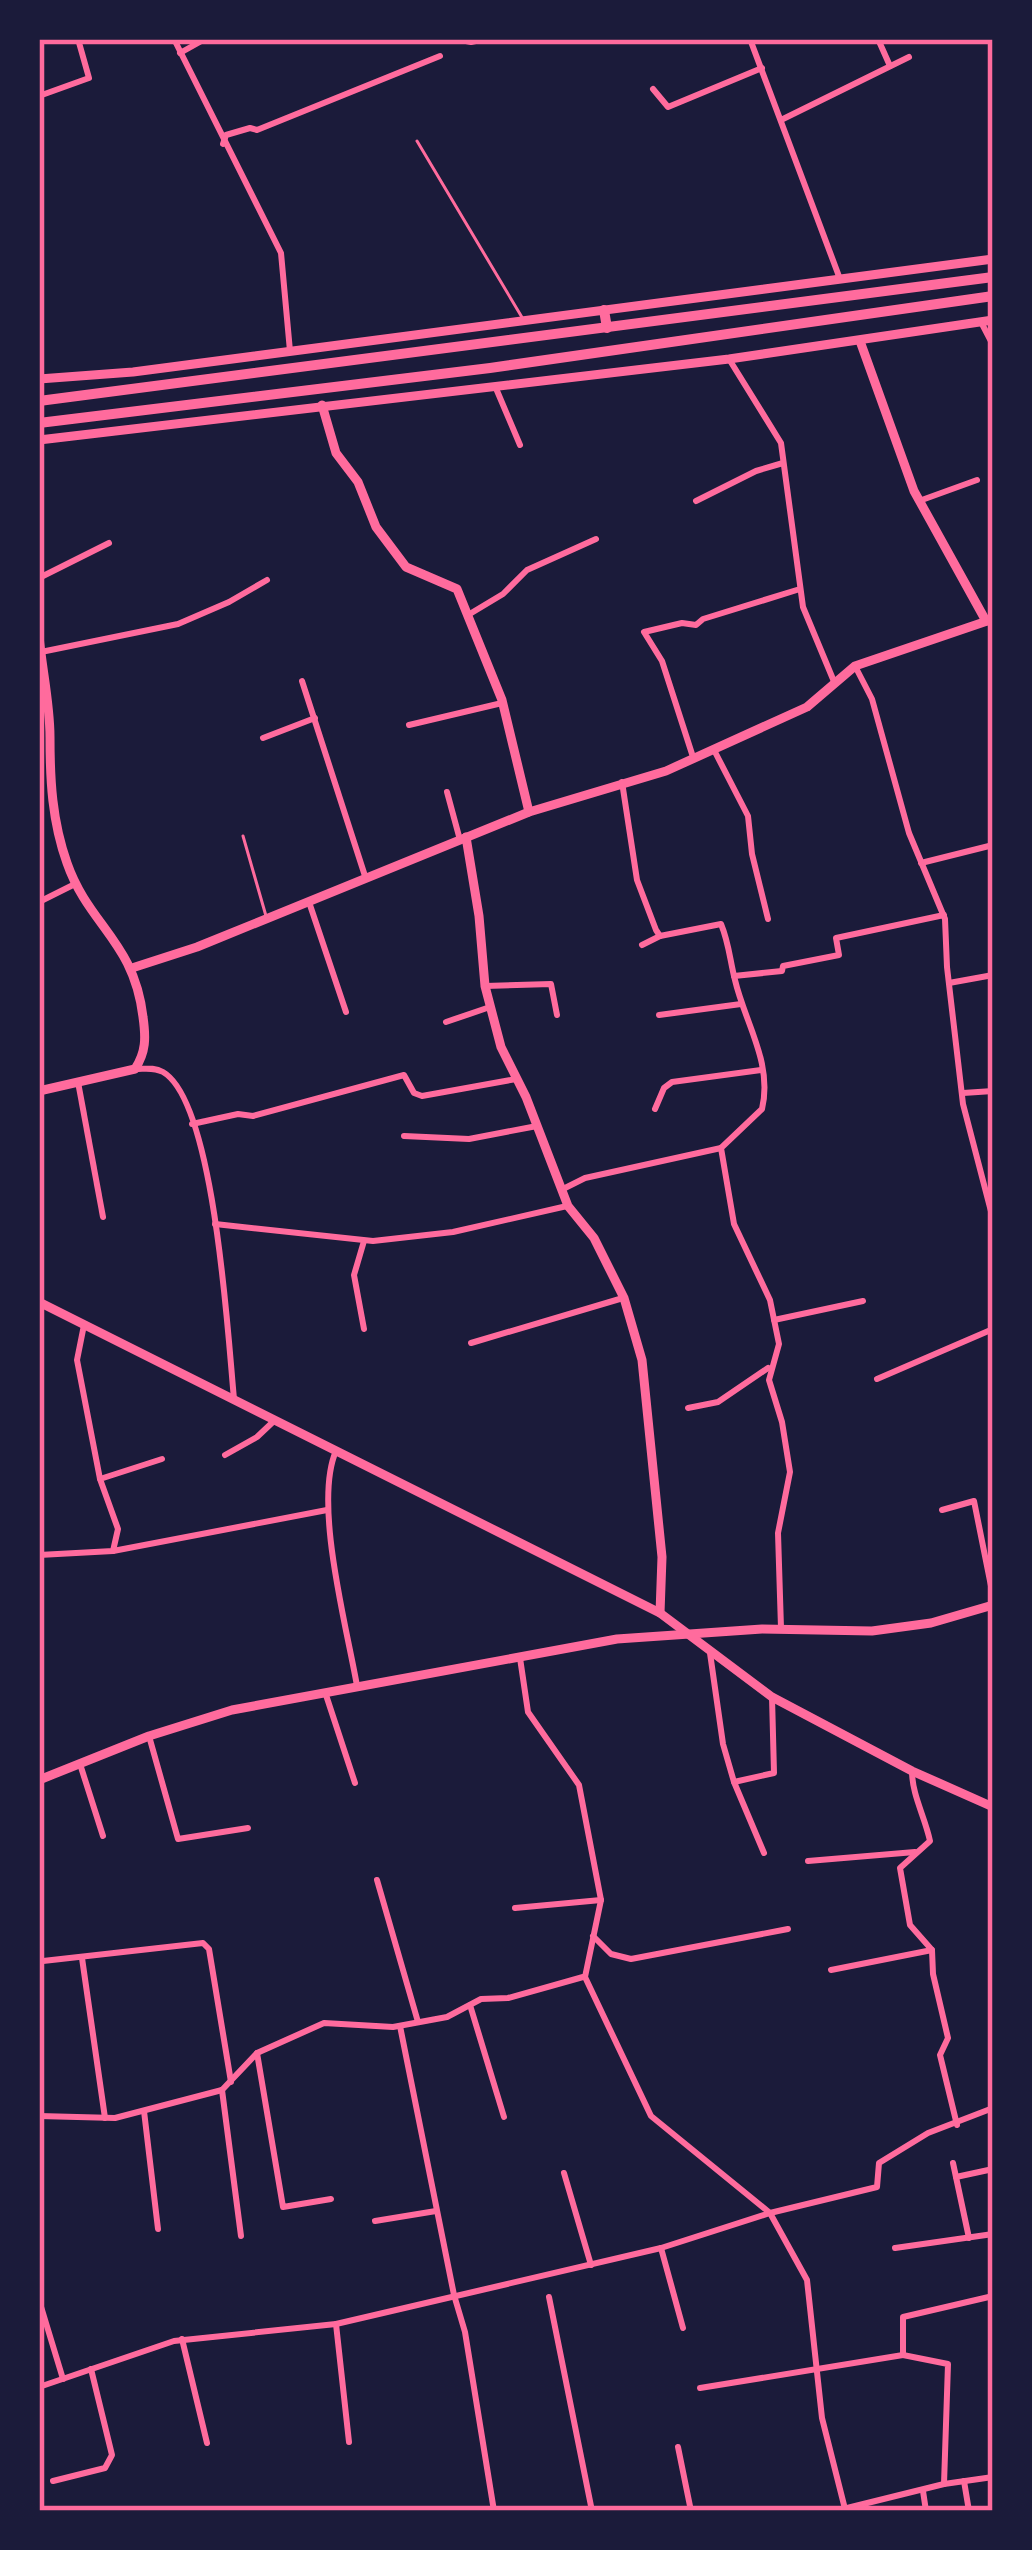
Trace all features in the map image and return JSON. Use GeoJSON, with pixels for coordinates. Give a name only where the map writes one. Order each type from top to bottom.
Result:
{"type":"FeatureCollection","features":[{"type":"Feature","properties":{"kind":"highway"},"geometry":{"type":"LineString","coordinates":[[39,400],[993,278]]}},
{"type":"Feature","properties":{"kind":"highway"},"geometry":{"type":"LineString","coordinates":[[39,423],[490,368],[993,296]]}},
{"type":"Feature","properties":{"kind":"highway"},"geometry":{"type":"LineString","coordinates":[[604,310],[608,328]]}},
{"type":"Feature","properties":{"kind":"highway"},"geometry":{"type":"LineString","coordinates":[[281,369],[282,393]]}},
{"type":"Feature","properties":{"kind":"street"},"geometry":{"type":"LineString","coordinates":[[39,96],[89,78],[78,39]]}},
{"type":"Feature","properties":{"kind":"street"},"geometry":{"type":"LineString","coordinates":[[174,39],[281,253],[290,351]]}},
{"type":"Feature","properties":{"kind":"street"},"geometry":{"type":"LineString","coordinates":[[180,52],[205,39]]}},
{"type":"Feature","properties":{"kind":"street"},"geometry":{"type":"LineString","coordinates":[[456,39],[485,39]]}},
{"type":"Feature","properties":{"kind":"street"},"geometry":{"type":"LineString","coordinates":[[750,39],[840,279]]}},
{"type":"Feature","properties":{"kind":"street"},"geometry":{"type":"LineString","coordinates":[[878,39],[890,66]]}},
{"type":"Feature","properties":{"kind":"street"},"geometry":{"type":"LineString","coordinates":[[223,143],[226,136],[257,130],[440,56]]}},
{"type":"Feature","properties":{"kind":"street"},"geometry":{"type":"LineString","coordinates":[[782,119],[909,57]]}},
{"type":"Feature","properties":{"kind":"street"},"geometry":{"type":"LineString","coordinates":[[653,89],[668,107],[762,68]]}},
{"type":"Feature","properties":{"kind":"street"},"geometry":{"type":"LineString","coordinates":[[39,379],[133,373],[993,259]]}},
{"type":"Feature","properties":{"kind":"street"},"geometry":{"type":"LineString","coordinates":[[39,440],[729,359],[987,321],[993,345]]}},
{"type":"Feature","properties":{"kind":"street"},"geometry":{"type":"LineString","coordinates":[[132,968],[530,812],[666,771],[807,706],[855,666],[989,620],[920,501],[860,341]]}},
{"type":"Feature","properties":{"kind":"street"},"geometry":{"type":"LineString","coordinates":[[729,359],[781,442],[802,607],[835,684]]}},
{"type":"Feature","properties":{"kind":"street"},"geometry":{"type":"LineString","coordinates":[[495,386],[520,445]]}},
{"type":"Feature","properties":{"kind":"street"},"geometry":{"type":"LineString","coordinates":[[322,405],[336,453],[358,482],[376,527],[406,568],[458,589],[502,703],[530,812]]}},
{"type":"Feature","properties":{"kind":"street"},"geometry":{"type":"LineString","coordinates":[[696,501],[756,471],[784,463]]}},
{"type":"Feature","properties":{"kind":"street"},"geometry":{"type":"LineString","coordinates":[[920,501],[977,480]]}},
{"type":"Feature","properties":{"kind":"street"},"geometry":{"type":"LineString","coordinates":[[468,615],[503,594],[527,570],[596,539]]}},
{"type":"Feature","properties":{"kind":"street"},"geometry":{"type":"LineString","coordinates":[[39,578],[110,543]]}},
{"type":"Feature","properties":{"kind":"street"},"geometry":{"type":"LineString","coordinates":[[40,652],[178,624],[267,580]]}},
{"type":"Feature","properties":{"kind":"street"},"geometry":{"type":"LineString","coordinates":[[693,758],[662,661],[644,632],[682,623],[696,625],[800,590]]}},
{"type":"Feature","properties":{"kind":"street"},"geometry":{"type":"LineString","coordinates":[[39,636],[56,822],[75,884],[125,952],[139,986],[144,1054],[135,1070]]}},
{"type":"Feature","properties":{"kind":"street"},"geometry":{"type":"LineString","coordinates":[[855,666],[872,699],[898,801],[944,915],[963,1093],[993,1219]]}},
{"type":"Feature","properties":{"kind":"street"},"geometry":{"type":"LineString","coordinates":[[302,681],[364,877]]}},
{"type":"Feature","properties":{"kind":"street"},"geometry":{"type":"LineString","coordinates":[[409,725],[502,703]]}},
{"type":"Feature","properties":{"kind":"street"},"geometry":{"type":"LineString","coordinates":[[263,738],[315,718]]}},
{"type":"Feature","properties":{"kind":"street"},"geometry":{"type":"LineString","coordinates":[[712,747],[748,816],[768,919]]}},
{"type":"Feature","properties":{"kind":"street"},"geometry":{"type":"LineString","coordinates":[[622,782],[637,880],[660,936]]}},
{"type":"Feature","properties":{"kind":"street"},"geometry":{"type":"LineString","coordinates":[[447,792],[463,838],[479,916],[485,986],[501,1048],[568,1206],[595,1238],[624,1298],[642,1360],[662,1557],[660,1613]]}},
{"type":"Feature","properties":{"kind":"street"},"geometry":{"type":"LineString","coordinates":[[922,863],[993,844]]}},
{"type":"Feature","properties":{"kind":"street"},"geometry":{"type":"LineString","coordinates":[[39,902],[75,884]]}},
{"type":"Feature","properties":{"kind":"street"},"geometry":{"type":"LineString","coordinates":[[309,901],[346,1012]]}},
{"type":"Feature","properties":{"kind":"street"},"geometry":{"type":"LineString","coordinates":[[734,976],[782,971],[783,966],[838,956],[836,938],[944,915]]}},
{"type":"Feature","properties":{"kind":"street"},"geometry":{"type":"LineString","coordinates":[[562,1190],[585,1178],[721,1148],[762,1109],[765,1084],[758,1043],[741,1004],[721,924],[642,944]]}},
{"type":"Feature","properties":{"kind":"street"},"geometry":{"type":"LineString","coordinates":[[949,983],[993,975]]}},
{"type":"Feature","properties":{"kind":"street"},"geometry":{"type":"LineString","coordinates":[[485,986],[551,984],[557,1015]]}},
{"type":"Feature","properties":{"kind":"street"},"geometry":{"type":"LineString","coordinates":[[659,1015],[741,1004]]}},
{"type":"Feature","properties":{"kind":"street"},"geometry":{"type":"LineString","coordinates":[[446,1022],[490,1006]]}},
{"type":"Feature","properties":{"kind":"street"},"geometry":{"type":"LineString","coordinates":[[39,1090],[152,1068],[166,1073],[179,1089],[213,1196],[234,1399]]}},
{"type":"Feature","properties":{"kind":"street"},"geometry":{"type":"LineString","coordinates":[[655,1109],[672,1082],[761,1070]]}},
{"type":"Feature","properties":{"kind":"street"},"geometry":{"type":"LineString","coordinates":[[191,1124],[238,1114],[253,1116],[404,1075],[414,1093],[422,1096],[517,1079]]}},
{"type":"Feature","properties":{"kind":"street"},"geometry":{"type":"LineString","coordinates":[[78,1082],[103,1217]]}},
{"type":"Feature","properties":{"kind":"street"},"geometry":{"type":"LineString","coordinates":[[963,1093],[993,1090]]}},
{"type":"Feature","properties":{"kind":"street"},"geometry":{"type":"LineString","coordinates":[[404,1136],[469,1139],[537,1126]]}},
{"type":"Feature","properties":{"kind":"street"},"geometry":{"type":"LineString","coordinates":[[688,1408],[718,1402],[778,1356],[770,1300],[734,1224],[721,1148]]}},
{"type":"Feature","properties":{"kind":"street"},"geometry":{"type":"LineString","coordinates":[[215,1224],[364,1240],[453,1232],[568,1206]]}},
{"type":"Feature","properties":{"kind":"street"},"geometry":{"type":"LineString","coordinates":[[364,1240],[354,1275],[364,1329]]}},
{"type":"Feature","properties":{"kind":"street"},"geometry":{"type":"LineString","coordinates":[[471,1342],[624,1298]]}},
{"type":"Feature","properties":{"kind":"street"},"geometry":{"type":"LineString","coordinates":[[774,1320],[863,1301]]}},
{"type":"Feature","properties":{"kind":"street"},"geometry":{"type":"LineString","coordinates":[[39,1302],[660,1613],[772,1697],[993,1808]]}},
{"type":"Feature","properties":{"kind":"street"},"geometry":{"type":"LineString","coordinates":[[84,1325],[77,1360],[100,1479],[118,1529],[113,1551]]}},
{"type":"Feature","properties":{"kind":"street"},"geometry":{"type":"LineString","coordinates":[[877,1379],[993,1329]]}},
{"type":"Feature","properties":{"kind":"street"},"geometry":{"type":"LineString","coordinates":[[771,1365],[769,1380],[790,1472],[778,1533],[782,1628]]}},
{"type":"Feature","properties":{"kind":"street"},"geometry":{"type":"LineString","coordinates":[[225,1455],[275,1420]]}},
{"type":"Feature","properties":{"kind":"street"},"geometry":{"type":"LineString","coordinates":[[336,1450],[329,1509],[358,1689]]}},
{"type":"Feature","properties":{"kind":"street"},"geometry":{"type":"LineString","coordinates":[[100,1479],[162,1460]]}},
{"type":"Feature","properties":{"kind":"street"},"geometry":{"type":"LineString","coordinates":[[39,1780],[149,1736],[232,1710],[617,1639],[782,1628],[872,1630],[932,1623],[993,1601],[974,1501],[942,1510]]}},
{"type":"Feature","properties":{"kind":"street"},"geometry":{"type":"LineString","coordinates":[[39,1555],[113,1551],[329,1509]]}},
{"type":"Feature","properties":{"kind":"street"},"geometry":{"type":"LineString","coordinates":[[710,1650],[723,1744],[764,1853]]}},
{"type":"Feature","properties":{"kind":"street"},"geometry":{"type":"LineString","coordinates":[[520,1658],[528,1712],[579,1785],[601,1900],[585,1976],[651,2116],[770,2213],[807,2280],[822,2418],[845,2509]]}},
{"type":"Feature","properties":{"kind":"street"},"geometry":{"type":"LineString","coordinates":[[326,1695],[355,1783]]}},
{"type":"Feature","properties":{"kind":"street"},"geometry":{"type":"LineString","coordinates":[[734,1782],[774,1773],[772,1697]]}},
{"type":"Feature","properties":{"kind":"street"},"geometry":{"type":"LineString","coordinates":[[149,1736],[178,1839],[248,1828]]}},
{"type":"Feature","properties":{"kind":"street"},"geometry":{"type":"LineString","coordinates":[[80,1764],[103,1836]]}},
{"type":"Feature","properties":{"kind":"street"},"geometry":{"type":"LineString","coordinates":[[912,1771],[912,1789],[924,1812],[930,1841],[900,1868],[901,1882],[910,1925],[932,1950],[948,2038],[940,2055],[957,2125]]}},
{"type":"Feature","properties":{"kind":"street"},"geometry":{"type":"LineString","coordinates":[[808,1861],[919,1851]]}},
{"type":"Feature","properties":{"kind":"street"},"geometry":{"type":"LineString","coordinates":[[377,1880],[418,2022]]}},
{"type":"Feature","properties":{"kind":"street"},"geometry":{"type":"LineString","coordinates":[[515,1908],[601,1900]]}},
{"type":"Feature","properties":{"kind":"street"},"geometry":{"type":"LineString","coordinates":[[593,1936],[611,1954],[631,1959],[788,1929]]}},
{"type":"Feature","properties":{"kind":"street"},"geometry":{"type":"LineString","coordinates":[[44,1961],[203,1943],[209,1949],[230,2082]]}},
{"type":"Feature","properties":{"kind":"street"},"geometry":{"type":"LineString","coordinates":[[831,1970],[932,1950]]}},
{"type":"Feature","properties":{"kind":"street"},"geometry":{"type":"LineString","coordinates":[[82,1958],[105,2118]]}},
{"type":"Feature","properties":{"kind":"street"},"geometry":{"type":"LineString","coordinates":[[39,2116],[105,2118],[144,2111],[222,2090],[257,2053],[325,2023],[400,2026],[585,1976]]}},
{"type":"Feature","properties":{"kind":"street"},"geometry":{"type":"LineString","coordinates":[[470,2005],[504,2116]]}},
{"type":"Feature","properties":{"kind":"street"},"geometry":{"type":"LineString","coordinates":[[400,2026],[465,2332],[494,2511]]}},
{"type":"Feature","properties":{"kind":"street"},"geometry":{"type":"LineString","coordinates":[[257,2053],[283,2207],[331,2198]]}},
{"type":"Feature","properties":{"kind":"street"},"geometry":{"type":"LineString","coordinates":[[222,2090],[241,2236]]}},
{"type":"Feature","properties":{"kind":"street"},"geometry":{"type":"LineString","coordinates":[[39,2387],[182,2339],[336,2324],[661,2248],[770,2213],[877,2187],[879,2163],[928,2133],[993,2108]]}},
{"type":"Feature","properties":{"kind":"street"},"geometry":{"type":"LineString","coordinates":[[144,2111],[158,2228]]}},
{"type":"Feature","properties":{"kind":"street"},"geometry":{"type":"LineString","coordinates":[[953,2163],[969,2238]]}},
{"type":"Feature","properties":{"kind":"street"},"geometry":{"type":"LineString","coordinates":[[956,2177],[993,2169]]}},
{"type":"Feature","properties":{"kind":"street"},"geometry":{"type":"LineString","coordinates":[[563,2173],[591,2264]]}},
{"type":"Feature","properties":{"kind":"street"},"geometry":{"type":"LineString","coordinates":[[375,2221],[436,2211]]}},
{"type":"Feature","properties":{"kind":"street"},"geometry":{"type":"LineString","coordinates":[[895,2248],[993,2234]]}},
{"type":"Feature","properties":{"kind":"street"},"geometry":{"type":"LineString","coordinates":[[661,2248],[683,2328]]}},
{"type":"Feature","properties":{"kind":"street"},"geometry":{"type":"LineString","coordinates":[[903,2355],[903,2317],[993,2296]]}},
{"type":"Feature","properties":{"kind":"street"},"geometry":{"type":"LineString","coordinates":[[549,2297],[592,2511]]}},
{"type":"Feature","properties":{"kind":"street"},"geometry":{"type":"LineString","coordinates":[[39,2300],[63,2379]]}},
{"type":"Feature","properties":{"kind":"street"},"geometry":{"type":"LineString","coordinates":[[336,2324],[350,2442]]}},
{"type":"Feature","properties":{"kind":"street"},"geometry":{"type":"LineString","coordinates":[[182,2339],[207,2443]]}},
{"type":"Feature","properties":{"kind":"street"},"geometry":{"type":"LineString","coordinates":[[700,2388],[903,2355],[948,2364],[944,2484]]}},
{"type":"Feature","properties":{"kind":"street"},"geometry":{"type":"LineString","coordinates":[[53,2481],[104,2468],[112,2455],[92,2369]]}},
{"type":"Feature","properties":{"kind":"street"},"geometry":{"type":"LineString","coordinates":[[678,2447],[691,2511]]}},
{"type":"Feature","properties":{"kind":"street"},"geometry":{"type":"LineString","coordinates":[[835,2511],[993,2477]]}},
{"type":"Feature","properties":{"kind":"street"},"geometry":{"type":"LineString","coordinates":[[964,2481],[969,2511]]}},
{"type":"Feature","properties":{"kind":"street"},"geometry":{"type":"LineString","coordinates":[[923,2490],[926,2511]]}},
{"type":"Feature","properties":{"kind":"lane"},"geometry":{"type":"LineString","coordinates":[[417,141],[524,321]]}},
{"type":"Feature","properties":{"kind":"lane"},"geometry":{"type":"LineString","coordinates":[[243,836],[266,918]]}}]}
